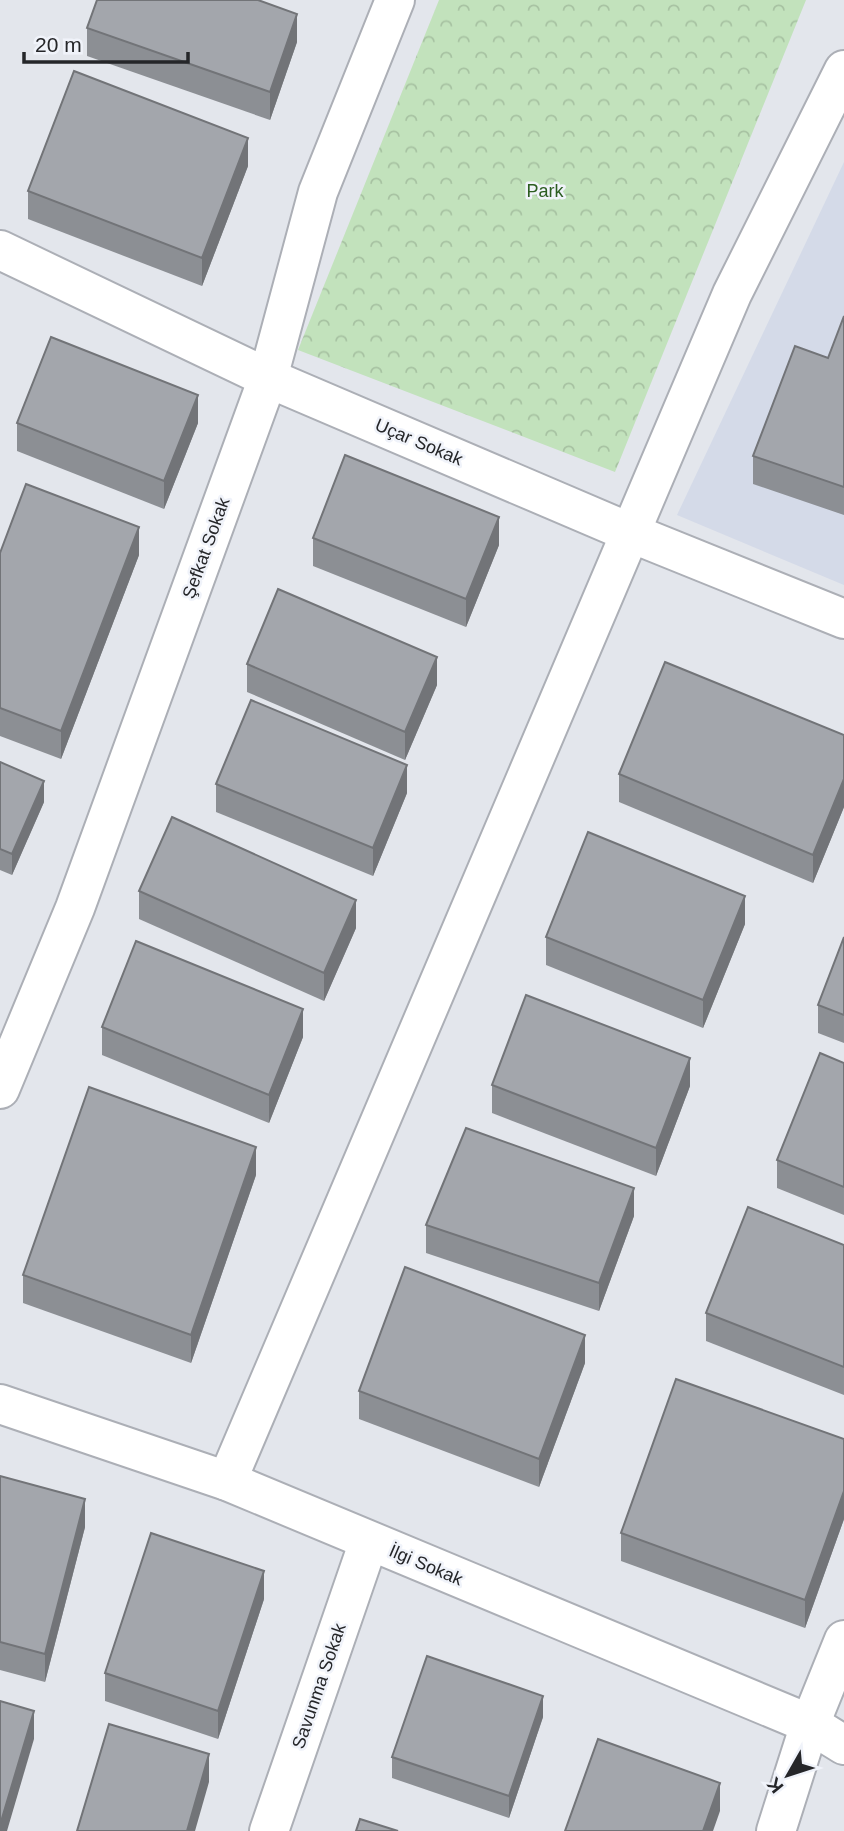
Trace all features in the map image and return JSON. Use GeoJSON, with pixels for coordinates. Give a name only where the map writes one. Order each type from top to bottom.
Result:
{"type":"FeatureCollection","features":[{"type":"Feature","properties":{"kind":"street","name":"Şefkat Sokak"},"geometry":{"type":"LineString","coordinates":[[0,1089],[75,908],[268,379],[318,192],[395,0]]}},
{"type":"Feature","properties":{"kind":"street"},"geometry":{"type":"LineString","coordinates":[[227,1480],[732,294],[844,70]]}},
{"type":"Feature","properties":{"kind":"street","name":"Uçar Sokak"},"geometry":{"type":"LineString","coordinates":[[0,250],[268,379],[631,533],[844,619]]}},
{"type":"Feature","properties":{"kind":"street","name":"İlgi Sokak"},"geometry":{"type":"LineString","coordinates":[[0,1404],[227,1480],[810,1724],[844,1745]]}},
{"type":"Feature","properties":{"kind":"street","name":"Savunma Sokak"},"geometry":{"type":"LineString","coordinates":[[270,1831],[369,1541]]}},
{"type":"Feature","properties":{"kind":"street"},"geometry":{"type":"LineString","coordinates":[[776,1831],[810,1724],[844,1640]]}},
{"type":"Feature","properties":{"kind":"shaded area"},"geometry":{"type":"Polygon","coordinates":[[[844,162],[844,585],[677,515],[844,162]]]}},
{"type":"Feature","properties":{"kind":"green space","name":"Park"},"geometry":{"type":"Polygon","coordinates":[[[439,0],[806,0],[615,472],[298,350],[439,0]]]}},
{"type":"Feature","properties":{"kind":"building"},"geometry":{"type":"Polygon","coordinates":[[[97,0],[258,0],[297,14],[270,92],[87,28],[97,0]]]}},
{"type":"Feature","properties":{"kind":"building"},"geometry":{"type":"Polygon","coordinates":[[[74,71],[248,138],[202,258],[28,191],[74,71]]]}},
{"type":"Feature","properties":{"kind":"building"},"geometry":{"type":"Polygon","coordinates":[[[844,316],[844,487],[753,456],[795,346],[828,358],[844,316]]]}},
{"type":"Feature","properties":{"kind":"building"},"geometry":{"type":"Polygon","coordinates":[[[51,337],[198,395],[164,481],[17,423],[51,337]]]}},
{"type":"Feature","properties":{"kind":"building"},"geometry":{"type":"Polygon","coordinates":[[[345,455],[499,517],[466,599],[313,538],[345,455]]]}},
{"type":"Feature","properties":{"kind":"building"},"geometry":{"type":"Polygon","coordinates":[[[26,484],[139,527],[61,731],[0,708],[0,553],[26,484]]]}},
{"type":"Feature","properties":{"kind":"building"},"geometry":{"type":"Polygon","coordinates":[[[278,589],[437,657],[405,732],[247,664],[278,589]]]}},
{"type":"Feature","properties":{"kind":"building"},"geometry":{"type":"Polygon","coordinates":[[[665,662],[844,735],[844,779],[813,855],[619,774],[665,662]]]}},
{"type":"Feature","properties":{"kind":"building"},"geometry":{"type":"Polygon","coordinates":[[[251,700],[407,765],[373,848],[216,784],[251,700]]]}},
{"type":"Feature","properties":{"kind":"building"},"geometry":{"type":"Polygon","coordinates":[[[0,762],[44,781],[12,854],[0,849],[0,762]]]}},
{"type":"Feature","properties":{"kind":"building"},"geometry":{"type":"Polygon","coordinates":[[[172,817],[356,900],[324,973],[139,891],[172,817]]]}},
{"type":"Feature","properties":{"kind":"building"},"geometry":{"type":"Polygon","coordinates":[[[588,832],[745,896],[703,1000],[546,937],[588,832]]]}},
{"type":"Feature","properties":{"kind":"building"},"geometry":{"type":"Polygon","coordinates":[[[844,937],[844,1015],[818,1005],[844,937]]]}},
{"type":"Feature","properties":{"kind":"building"},"geometry":{"type":"Polygon","coordinates":[[[136,941],[303,1009],[269,1095],[102,1027],[136,941]]]}},
{"type":"Feature","properties":{"kind":"building"},"geometry":{"type":"Polygon","coordinates":[[[526,995],[690,1058],[656,1148],[492,1085],[526,995]]]}},
{"type":"Feature","properties":{"kind":"building"},"geometry":{"type":"Polygon","coordinates":[[[820,1053],[844,1063],[844,1187],[777,1160],[820,1053]]]}},
{"type":"Feature","properties":{"kind":"building"},"geometry":{"type":"Polygon","coordinates":[[[89,1087],[256,1147],[191,1335],[23,1275],[89,1087]]]}},
{"type":"Feature","properties":{"kind":"building"},"geometry":{"type":"Polygon","coordinates":[[[466,1128],[634,1188],[599,1283],[426,1225],[466,1128]]]}},
{"type":"Feature","properties":{"kind":"building"},"geometry":{"type":"Polygon","coordinates":[[[748,1207],[844,1245],[844,1367],[706,1313],[748,1207]]]}},
{"type":"Feature","properties":{"kind":"building"},"geometry":{"type":"Polygon","coordinates":[[[405,1267],[585,1335],[539,1459],[359,1391],[405,1267]]]}},
{"type":"Feature","properties":{"kind":"building"},"geometry":{"type":"Polygon","coordinates":[[[676,1379],[844,1439],[844,1491],[805,1600],[621,1533],[676,1379]]]}},
{"type":"Feature","properties":{"kind":"building"},"geometry":{"type":"Polygon","coordinates":[[[0,1476],[85,1499],[45,1654],[0,1642],[0,1476]]]}},
{"type":"Feature","properties":{"kind":"building"},"geometry":{"type":"Polygon","coordinates":[[[151,1533],[264,1571],[218,1711],[105,1673],[151,1533]]]}},
{"type":"Feature","properties":{"kind":"building"},"geometry":{"type":"Polygon","coordinates":[[[427,1656],[543,1696],[509,1796],[392,1757],[427,1656]]]}},
{"type":"Feature","properties":{"kind":"building"},"geometry":{"type":"Polygon","coordinates":[[[0,1701],[34,1711],[0,1825],[0,1701]]]}},
{"type":"Feature","properties":{"kind":"building"},"geometry":{"type":"Polygon","coordinates":[[[109,1724],[209,1754],[187,1831],[77,1831],[109,1724]]]}},
{"type":"Feature","properties":{"kind":"building"},"geometry":{"type":"Polygon","coordinates":[[[598,1739],[720,1783],[703,1831],[565,1831],[598,1739]]]}},
{"type":"Feature","properties":{"kind":"building"},"geometry":{"type":"Polygon","coordinates":[[[360,1819],[398,1831],[356,1831],[360,1819]]]}}]}
